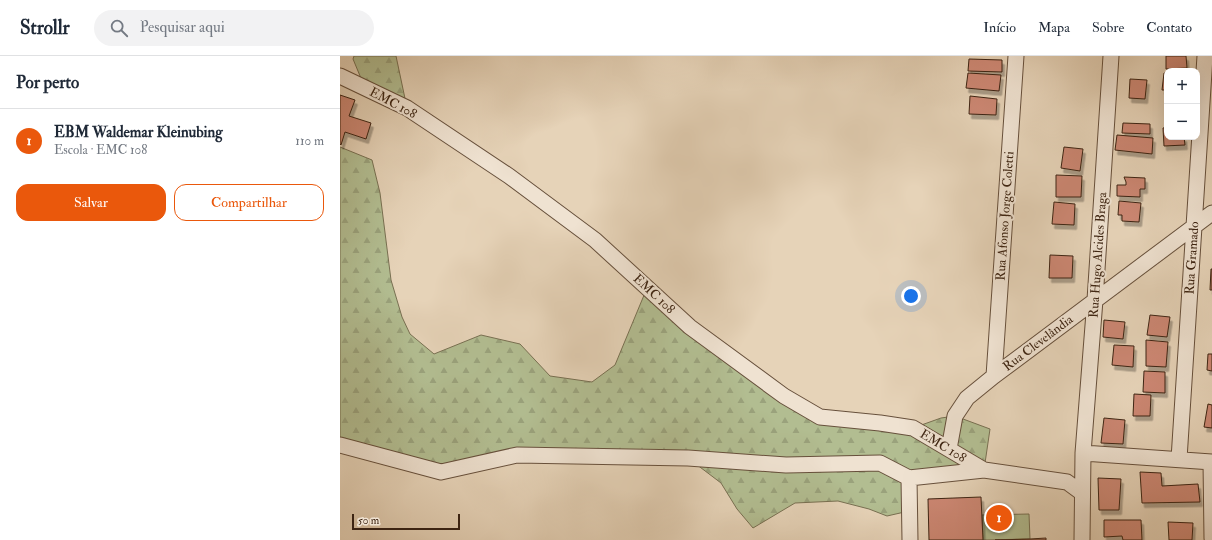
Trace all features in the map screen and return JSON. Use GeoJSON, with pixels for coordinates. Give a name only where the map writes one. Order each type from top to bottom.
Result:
{"type":"FeatureCollection","features":[{"type":"Feature","properties":{"kind":"street","name":"Rua Afonso Jorge Coletti"},"geometry":{"type":"LineString","coordinates":[[994,376],[1016,56]]}},
{"type":"Feature","properties":{"kind":"street","name":"Rua Hugo Alcides Braga"},"geometry":{"type":"LineString","coordinates":[[1082,540],[1083,453],[1111,56]]}},
{"type":"Feature","properties":{"kind":"street","name":"Rua Gramado"},"geometry":{"type":"LineString","coordinates":[[1178,459],[1205,56]]}},
{"type":"Feature","properties":{"kind":"street","name":"EMC 108"},"geometry":{"type":"LineString","coordinates":[[340,76],[407,108],[509,176],[595,240],[690,327],[784,396],[820,417],[913,428],[984,470]]}},
{"type":"Feature","properties":{"kind":"street","name":"Rua Clevelândia"},"geometry":{"type":"LineString","coordinates":[[949,449],[955,416],[967,398],[1094,300],[1212,213]]}},
{"type":"Feature","properties":{"kind":"street"},"geometry":{"type":"LineString","coordinates":[[340,446],[441,472],[517,455],[688,458],[786,464],[880,463],[909,478],[984,470],[1066,482],[1082,493]]}},
{"type":"Feature","properties":{"kind":"street"},"geometry":{"type":"LineString","coordinates":[[1083,453],[1212,462],[1212,538]]}},
{"type":"Feature","properties":{"kind":"street"},"geometry":{"type":"LineString","coordinates":[[909,478],[910,540]]}},
{"type":"Feature","properties":{"kind":"green space"},"geometry":{"type":"Polygon","coordinates":[[[354,56],[396,56],[407,108],[365,88],[353,59],[354,56]]]}},
{"type":"Feature","properties":{"kind":"green space"},"geometry":{"type":"Polygon","coordinates":[[[340,147],[372,160],[380,193],[391,280],[402,317],[410,334],[434,354],[481,335],[520,344],[550,376],[592,382],[615,365],[647,288],[820,417],[913,428],[941,418],[955,416],[990,429],[984,470],[909,478],[909,511],[887,516],[869,509],[838,501],[795,503],[753,528],[737,509],[721,483],[688,458],[517,455],[441,472],[340,445],[340,147]]]}},
{"type":"Feature","properties":{"kind":"green space"},"geometry":{"type":"Polygon","coordinates":[[[1029,514],[1030,539],[983,540],[982,515],[1029,514]]]}},
{"type":"Feature","properties":{"kind":"building"},"geometry":{"type":"Polygon","coordinates":[[[1166,56],[1186,56],[1187,68],[1166,68],[1166,56]]]}},
{"type":"Feature","properties":{"kind":"building"},"geometry":{"type":"Polygon","coordinates":[[[969,59],[1002,60],[1002,72],[968,71],[969,59]]]}},
{"type":"Feature","properties":{"kind":"building"},"geometry":{"type":"Polygon","coordinates":[[[968,73],[1001,75],[999,91],[966,88],[968,73]]]}},
{"type":"Feature","properties":{"kind":"building"},"geometry":{"type":"Polygon","coordinates":[[[1164,73],[1164,90],[1162,90],[1164,73]]]}},
{"type":"Feature","properties":{"kind":"building"},"geometry":{"type":"Polygon","coordinates":[[[1130,79],[1147,80],[1145,99],[1129,98],[1130,79]]]}},
{"type":"Feature","properties":{"kind":"building"},"geometry":{"type":"Polygon","coordinates":[[[340,95],[355,100],[349,116],[371,123],[366,139],[345,132],[341,145],[340,144],[340,95]]]}},
{"type":"Feature","properties":{"kind":"building"},"geometry":{"type":"Polygon","coordinates":[[[970,96],[997,99],[996,115],[969,114],[970,96]]]}},
{"type":"Feature","properties":{"kind":"building"},"geometry":{"type":"Polygon","coordinates":[[[1123,123],[1150,124],[1150,134],[1122,133],[1123,123]]]}},
{"type":"Feature","properties":{"kind":"building"},"geometry":{"type":"Polygon","coordinates":[[[1163,128],[1164,140],[1184,140],[1185,145],[1164,146],[1163,128]]]}},
{"type":"Feature","properties":{"kind":"building"},"geometry":{"type":"Polygon","coordinates":[[[1117,135],[1153,138],[1152,154],[1115,150],[1117,135]]]}},
{"type":"Feature","properties":{"kind":"building"},"geometry":{"type":"Polygon","coordinates":[[[1064,147],[1083,149],[1080,171],[1061,168],[1064,147]]]}},
{"type":"Feature","properties":{"kind":"building"},"geometry":{"type":"Polygon","coordinates":[[[1056,175],[1082,176],[1081,197],[1056,197],[1056,175]]]}},
{"type":"Feature","properties":{"kind":"building"},"geometry":{"type":"Polygon","coordinates":[[[1124,177],[1145,178],[1145,189],[1140,189],[1140,197],[1117,196],[1117,185],[1126,185],[1124,177]]]}},
{"type":"Feature","properties":{"kind":"building"},"geometry":{"type":"Polygon","coordinates":[[[1119,201],[1141,203],[1139,222],[1122,221],[1122,215],[1118,215],[1119,201]]]}},
{"type":"Feature","properties":{"kind":"building"},"geometry":{"type":"Polygon","coordinates":[[[1054,202],[1075,204],[1074,225],[1052,224],[1054,202]]]}},
{"type":"Feature","properties":{"kind":"building"},"geometry":{"type":"Polygon","coordinates":[[[1050,255],[1073,256],[1072,278],[1049,278],[1050,255]]]}},
{"type":"Feature","properties":{"kind":"building"},"geometry":{"type":"Polygon","coordinates":[[[1211,269],[1212,290],[1210,290],[1211,269]]]}},
{"type":"Feature","properties":{"kind":"building"},"geometry":{"type":"Polygon","coordinates":[[[1150,315],[1170,317],[1167,337],[1147,335],[1150,315]]]}},
{"type":"Feature","properties":{"kind":"building"},"geometry":{"type":"Polygon","coordinates":[[[1104,320],[1125,322],[1123,339],[1103,337],[1104,320]]]}},
{"type":"Feature","properties":{"kind":"building"},"geometry":{"type":"Polygon","coordinates":[[[1146,340],[1168,342],[1166,367],[1146,366],[1146,340]]]}},
{"type":"Feature","properties":{"kind":"building"},"geometry":{"type":"Polygon","coordinates":[[[1114,345],[1134,346],[1133,367],[1112,365],[1114,345]]]}},
{"type":"Feature","properties":{"kind":"building"},"geometry":{"type":"Polygon","coordinates":[[[1208,354],[1212,354],[1212,371],[1207,370],[1208,354]]]}},
{"type":"Feature","properties":{"kind":"building"},"geometry":{"type":"Polygon","coordinates":[[[1144,371],[1165,372],[1165,393],[1143,392],[1144,371]]]}},
{"type":"Feature","properties":{"kind":"building"},"geometry":{"type":"Polygon","coordinates":[[[1134,394],[1151,395],[1150,416],[1133,416],[1134,394]]]}},
{"type":"Feature","properties":{"kind":"building"},"geometry":{"type":"Polygon","coordinates":[[[1208,404],[1212,405],[1212,428],[1204,427],[1208,404]]]}},
{"type":"Feature","properties":{"kind":"building"},"geometry":{"type":"Polygon","coordinates":[[[1104,418],[1125,420],[1123,444],[1101,443],[1104,418]]]}},
{"type":"Feature","properties":{"kind":"building"},"geometry":{"type":"Polygon","coordinates":[[[1140,472],[1161,473],[1162,486],[1198,484],[1200,502],[1142,503],[1140,472]]]}},
{"type":"Feature","properties":{"kind":"building"},"geometry":{"type":"Polygon","coordinates":[[[1098,478],[1121,479],[1119,510],[1099,510],[1098,478]]]}},
{"type":"Feature","properties":{"kind":"building"},"geometry":{"type":"Polygon","coordinates":[[[981,497],[983,540],[929,540],[928,499],[981,497]]]}},
{"type":"Feature","properties":{"kind":"building"},"geometry":{"type":"Polygon","coordinates":[[[1104,520],[1141,520],[1142,540],[1123,540],[1122,536],[1104,537],[1104,520]]]}},
{"type":"Feature","properties":{"kind":"building"},"geometry":{"type":"Polygon","coordinates":[[[1168,522],[1193,523],[1192,540],[1169,540],[1168,522]]]}},
{"type":"Feature","properties":{"kind":"building"},"geometry":{"type":"Polygon","coordinates":[[[1046,538],[1046,540],[995,540],[1030,539],[1046,538]]]}},
{"type":"Feature","properties":{"kind":"place","name":"EBM Waldemar Kleinubing"},"geometry":{"type":"Point","coordinates":[999,518]}}]}
